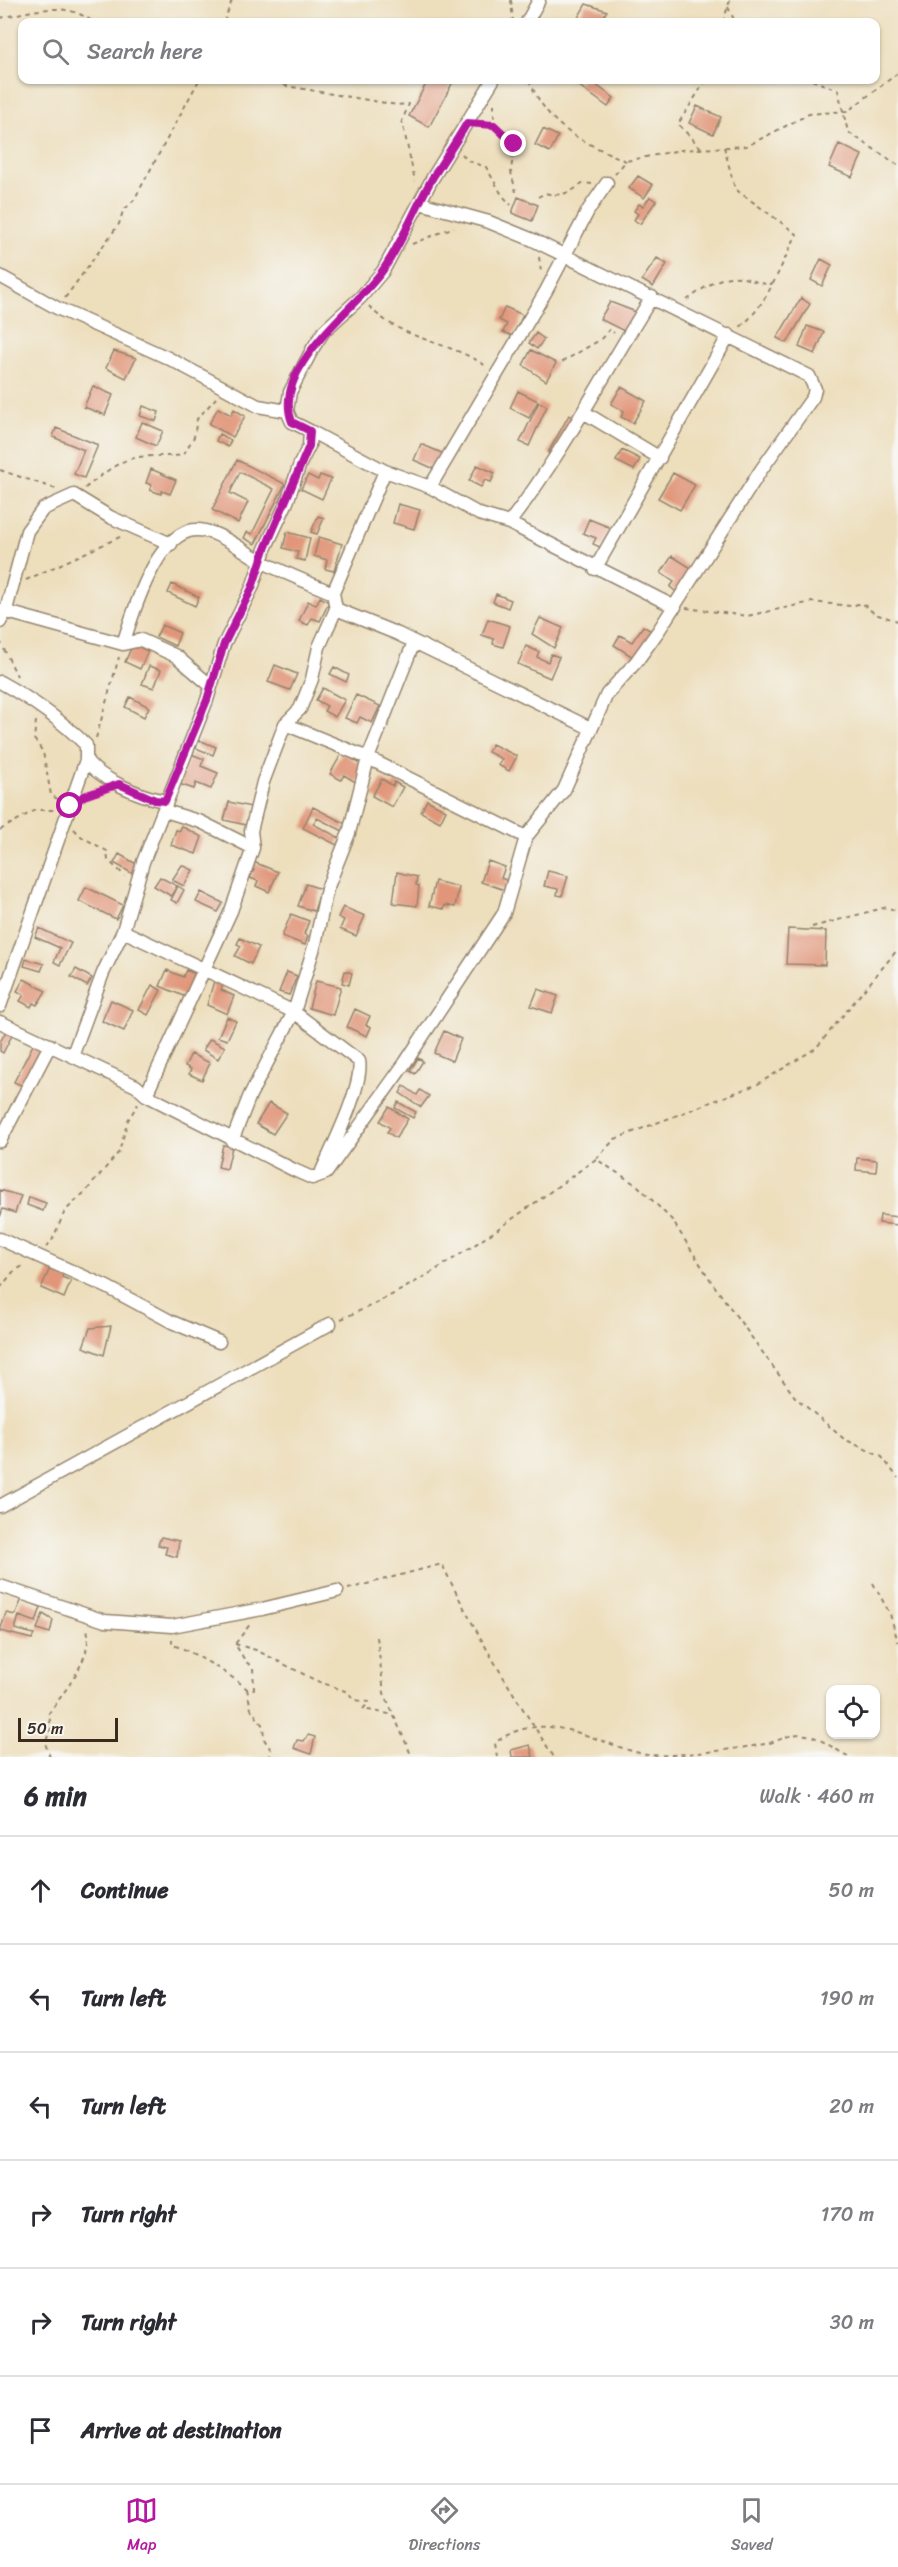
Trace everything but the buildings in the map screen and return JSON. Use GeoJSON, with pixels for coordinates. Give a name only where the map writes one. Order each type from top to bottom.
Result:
{"type":"FeatureCollection","features":[{"type":"Feature","properties":{"kind":"street"},"geometry":{"type":"LineString","coordinates":[[529,18],[539,0]]}},
{"type":"Feature","properties":{"kind":"street"},"geometry":{"type":"LineString","coordinates":[[490,84],[455,144],[432,178],[395,250],[361,297],[324,331],[313,348],[290,392],[287,411],[292,422],[385,471],[430,487],[479,514],[509,523],[595,569],[675,607]]}},
{"type":"Feature","properties":{"kind":"street"},"geometry":{"type":"LineString","coordinates":[[430,487],[546,291],[589,209],[607,183]]}},
{"type":"Feature","properties":{"kind":"street"},"geometry":{"type":"LineString","coordinates":[[0,1022],[73,1054],[136,1086],[146,1095],[232,1141],[312,1178],[327,1173],[504,913],[526,837],[564,790],[590,728],[608,694],[636,662],[675,607],[761,470],[802,416],[815,389],[809,376],[674,307],[533,240],[476,218],[420,203]]}},
{"type":"Feature","properties":{"kind":"street"},"geometry":{"type":"LineString","coordinates":[[0,276],[57,308],[168,358],[258,406],[287,411]]}},
{"type":"Feature","properties":{"kind":"street"},"geometry":{"type":"LineString","coordinates":[[509,523],[538,487],[585,413],[652,297]]}},
{"type":"Feature","properties":{"kind":"street"},"geometry":{"type":"LineString","coordinates":[[595,569],[729,335]]}},
{"type":"Feature","properties":{"kind":"street"},"geometry":{"type":"LineString","coordinates":[[585,413],[660,458]]}},
{"type":"Feature","properties":{"kind":"street"},"geometry":{"type":"LineString","coordinates":[[73,1054],[103,973],[123,931],[136,886],[211,686],[224,644],[252,588],[309,446],[310,431]]}},
{"type":"Feature","properties":{"kind":"street"},"geometry":{"type":"LineString","coordinates":[[146,1095],[206,969],[231,910],[253,848],[251,831],[260,793],[285,724],[300,709],[312,679],[319,647],[336,609],[333,593],[385,471]]}},
{"type":"Feature","properties":{"kind":"street"},"geometry":{"type":"LineString","coordinates":[[171,544],[136,529],[74,495],[43,509],[27,531],[13,586],[2,614],[123,644],[141,640],[176,656],[211,686]]}},
{"type":"Feature","properties":{"kind":"street"},"geometry":{"type":"LineString","coordinates":[[123,644],[155,564],[171,544],[188,532],[202,530],[233,543],[261,561],[333,593]]}},
{"type":"Feature","properties":{"kind":"street"},"geometry":{"type":"LineString","coordinates":[[336,609],[414,642],[590,728]]}},
{"type":"Feature","properties":{"kind":"street"},"geometry":{"type":"LineString","coordinates":[[232,1141],[250,1095],[294,1012],[315,945],[327,890],[349,833],[368,758],[414,642]]}},
{"type":"Feature","properties":{"kind":"street"},"geometry":{"type":"LineString","coordinates":[[0,682],[39,706],[86,745],[86,760],[0,1006]]}},
{"type":"Feature","properties":{"kind":"street"},"geometry":{"type":"LineString","coordinates":[[285,724],[368,758],[526,837]]}},
{"type":"Feature","properties":{"kind":"street"},"geometry":{"type":"LineString","coordinates":[[86,760],[101,776],[253,848]]}},
{"type":"Feature","properties":{"kind":"street"},"geometry":{"type":"LineString","coordinates":[[123,931],[294,1012],[352,1053],[359,1061],[361,1069],[336,1141],[319,1177]]}},
{"type":"Feature","properties":{"kind":"street"},"geometry":{"type":"LineString","coordinates":[[1,1137],[50,1045]]}},
{"type":"Feature","properties":{"kind":"street"},"geometry":{"type":"LineString","coordinates":[[0,1239],[107,1287],[172,1322],[219,1341]]}},
{"type":"Feature","properties":{"kind":"street"},"geometry":{"type":"LineString","coordinates":[[0,1506],[330,1324]]}},
{"type":"Feature","properties":{"kind":"street"},"geometry":{"type":"LineString","coordinates":[[0,1586],[105,1621],[172,1626],[262,1610],[337,1592]]}},
{"type":"Feature","properties":{"kind":"path"},"geometry":{"type":"LineString","coordinates":[[225,18],[232,0]]}},
{"type":"Feature","properties":{"kind":"path"},"geometry":{"type":"LineString","coordinates":[[511,0],[513,18]]}},
{"type":"Feature","properties":{"kind":"path"},"geometry":{"type":"LineString","coordinates":[[724,18],[730,0]]}},
{"type":"Feature","properties":{"kind":"path"},"geometry":{"type":"LineString","coordinates":[[0,18],[49,7],[82,14],[88,18]]}},
{"type":"Feature","properties":{"kind":"path"},"geometry":{"type":"LineString","coordinates":[[728,7],[733,18]]}},
{"type":"Feature","properties":{"kind":"path"},"geometry":{"type":"LineString","coordinates":[[531,84],[538,102],[569,134],[626,161],[680,150],[747,146],[809,114],[848,111],[898,73]]}},
{"type":"Feature","properties":{"kind":"path"},"geometry":{"type":"LineString","coordinates":[[57,308],[119,225],[123,211],[134,200],[197,84]]}},
{"type":"Feature","properties":{"kind":"path"},"geometry":{"type":"LineString","coordinates":[[283,84],[397,105],[409,104],[402,121],[420,203]]}},
{"type":"Feature","properties":{"kind":"path"},"geometry":{"type":"LineString","coordinates":[[701,148],[678,124],[703,84]]}},
{"type":"Feature","properties":{"kind":"path"},"geometry":{"type":"LineString","coordinates":[[822,84],[838,90],[841,112],[848,132],[898,165]]}},
{"type":"Feature","properties":{"kind":"path"},"geometry":{"type":"LineString","coordinates":[[467,123],[494,125],[514,144],[524,145]]}},
{"type":"Feature","properties":{"kind":"path"},"geometry":{"type":"LineString","coordinates":[[455,144],[469,161],[486,167],[501,195],[511,205]]}},
{"type":"Feature","properties":{"kind":"path"},"geometry":{"type":"LineString","coordinates":[[514,144],[511,172],[516,192]]}},
{"type":"Feature","properties":{"kind":"path"},"geometry":{"type":"LineString","coordinates":[[724,147],[735,189],[797,234],[772,284],[749,320],[729,335]]}},
{"type":"Feature","properties":{"kind":"path"},"geometry":{"type":"LineString","coordinates":[[537,197],[545,193],[554,196],[575,190],[582,183],[607,183],[626,161]]}},
{"type":"Feature","properties":{"kind":"path"},"geometry":{"type":"LineString","coordinates":[[395,250],[476,218]]}},
{"type":"Feature","properties":{"kind":"path"},"geometry":{"type":"LineString","coordinates":[[533,240],[546,291]]}},
{"type":"Feature","properties":{"kind":"path"},"geometry":{"type":"LineString","coordinates":[[674,307],[712,282],[742,278],[757,284],[772,284]]}},
{"type":"Feature","properties":{"kind":"path"},"geometry":{"type":"LineString","coordinates":[[361,297],[372,310],[405,332],[440,344],[498,373]]}},
{"type":"Feature","properties":{"kind":"path"},"geometry":{"type":"LineString","coordinates":[[562,363],[600,340],[610,329]]}},
{"type":"Feature","properties":{"kind":"path"},"geometry":{"type":"LineString","coordinates":[[0,470],[74,495],[120,463],[140,457],[163,458],[183,454],[194,437],[197,419],[222,388]]}},
{"type":"Feature","properties":{"kind":"path"},"geometry":{"type":"LineString","coordinates":[[13,586],[136,529]]}},
{"type":"Feature","properties":{"kind":"path"},"geometry":{"type":"LineString","coordinates":[[675,607],[747,616],[813,602],[851,606],[862,603],[875,614],[898,621]]}},
{"type":"Feature","properties":{"kind":"path"},"geometry":{"type":"LineString","coordinates":[[0,641],[17,676]]}},
{"type":"Feature","properties":{"kind":"path"},"geometry":{"type":"LineString","coordinates":[[96,738],[123,644]]}},
{"type":"Feature","properties":{"kind":"path"},"geometry":{"type":"LineString","coordinates":[[39,706],[34,739],[43,752],[51,795],[68,813],[82,837],[107,851],[108,860],[136,886]]}},
{"type":"Feature","properties":{"kind":"path"},"geometry":{"type":"LineString","coordinates":[[68,813],[84,796],[119,784]]}},
{"type":"Feature","properties":{"kind":"path"},"geometry":{"type":"LineString","coordinates":[[0,830],[35,810],[49,809],[68,813]]}},
{"type":"Feature","properties":{"kind":"path"},"geometry":{"type":"LineString","coordinates":[[812,927],[887,907],[898,912]]}},
{"type":"Feature","properties":{"kind":"path"},"geometry":{"type":"LineString","coordinates":[[330,1324],[372,1306],[444,1267],[596,1159],[615,1139],[758,1084],[816,1048],[898,949]]}},
{"type":"Feature","properties":{"kind":"path"},"geometry":{"type":"LineString","coordinates":[[0,1288],[13,1272],[51,1242],[64,1211],[87,1190],[119,1152],[128,1120],[146,1095]]}},
{"type":"Feature","properties":{"kind":"path"},"geometry":{"type":"LineString","coordinates":[[596,1159],[638,1186],[672,1220],[713,1284],[795,1397],[844,1439],[882,1457],[898,1478]]}},
{"type":"Feature","properties":{"kind":"path"},"geometry":{"type":"LineString","coordinates":[[337,1592],[442,1564],[471,1625],[554,1757]]}},
{"type":"Feature","properties":{"kind":"path"},"geometry":{"type":"LineString","coordinates":[[873,1583],[890,1614],[898,1642]]}},
{"type":"Feature","properties":{"kind":"path"},"geometry":{"type":"LineString","coordinates":[[235,1644],[262,1610]]}},
{"type":"Feature","properties":{"kind":"path"},"geometry":{"type":"LineString","coordinates":[[50,1757],[45,1743],[51,1729],[49,1713],[76,1675],[89,1637],[86,1623],[77,1611]]}},
{"type":"Feature","properties":{"kind":"path"},"geometry":{"type":"LineString","coordinates":[[172,1626],[172,1645],[184,1647],[211,1666],[238,1680],[247,1689],[251,1708],[263,1726],[264,1739],[272,1750],[270,1757]]}},
{"type":"Feature","properties":{"kind":"path"},"geometry":{"type":"LineString","coordinates":[[376,1637],[384,1693],[412,1757]]}},
{"type":"Feature","properties":{"kind":"path"},"geometry":{"type":"LineString","coordinates":[[235,1644],[246,1662],[253,1667],[254,1689],[247,1689]]}},
{"type":"Feature","properties":{"kind":"path"},"geometry":{"type":"LineString","coordinates":[[235,1644],[256,1650],[317,1681],[348,1692],[354,1700],[369,1702],[363,1709],[394,1715]]}},
{"type":"Feature","properties":{"kind":"path"},"geometry":{"type":"LineString","coordinates":[[497,1757],[495,1743],[504,1736],[534,1727],[572,1730],[648,1756],[697,1753],[767,1744],[799,1734],[823,1742],[850,1757]]}},
{"type":"Feature","properties":{"kind":"route"},"geometry":{"type":"LineString","coordinates":[[70,806],[84,796],[119,784],[146,794],[155,800],[165,801],[175,782],[207,700],[224,644],[252,588],[265,549],[309,446],[310,431],[292,422],[287,411],[290,392],[299,372],[324,331],[361,297],[383,271],[432,178],[467,123],[494,125],[514,144]]}}]}
